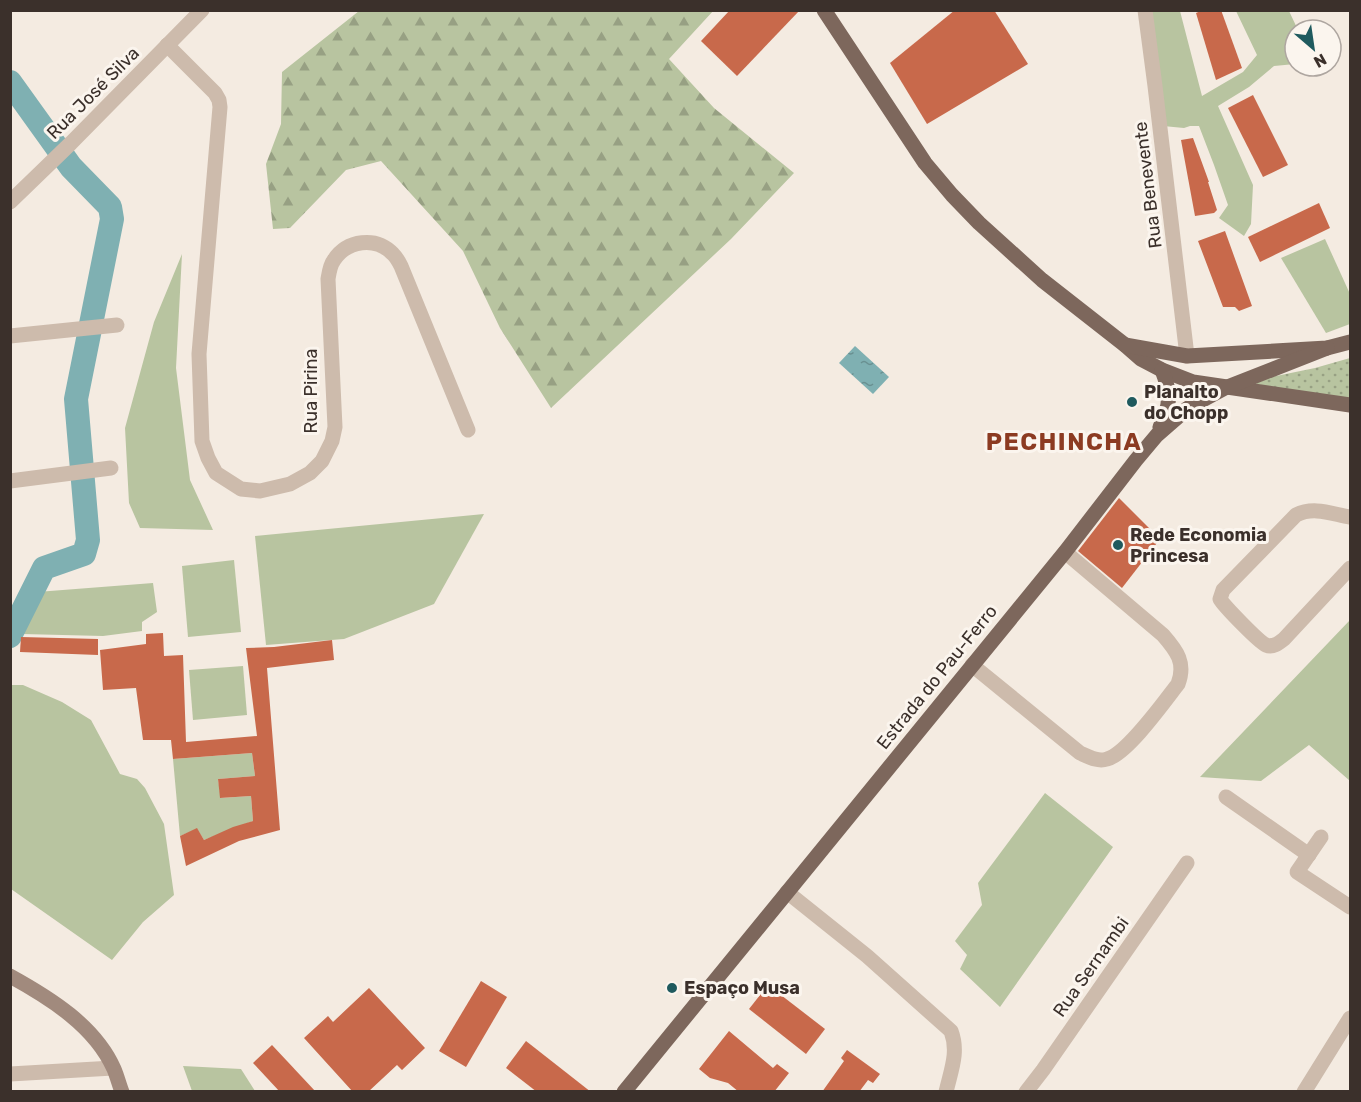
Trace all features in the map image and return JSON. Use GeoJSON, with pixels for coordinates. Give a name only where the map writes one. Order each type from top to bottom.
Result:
{"type":"FeatureCollection","features":[{"type":"Feature","properties":{"kind":"main road"},"geometry":{"type":"LineString","coordinates":[[824,10],[924,163],[952,195],[979,223],[1042,280],[1141,358],[1162,370],[1193,382],[1350,405]]}},
{"type":"Feature","properties":{"kind":"main road"},"geometry":{"type":"LineString","coordinates":[[1125,345],[1188,356],[1327,348],[1350,342]]}},
{"type":"Feature","properties":{"kind":"main road","name":"Estrada do Pau-Ferro"},"geometry":{"type":"LineString","coordinates":[[624,1092],[1065,552],[1157,435],[1188,408],[1224,388],[1327,348]]}},
{"type":"Feature","properties":{"kind":"main road"},"geometry":{"type":"LineString","coordinates":[[1157,435],[1168,412],[1168,386],[1162,370]]}},
{"type":"Feature","properties":{"kind":"street","name":"Rua José Silva"},"geometry":{"type":"LineString","coordinates":[[10,202],[202,10]]}},
{"type":"Feature","properties":{"kind":"street","name":"Rua Benevente"},"geometry":{"type":"LineString","coordinates":[[1145,10],[1188,356]]}},
{"type":"Feature","properties":{"kind":"street","name":"Rua Pirina"},"geometry":{"type":"LineString","coordinates":[[167,45],[214,93],[219,100],[220,107],[199,354],[202,441],[207,458],[216,473],[241,489],[260,491],[290,484],[310,473],[322,461],[332,441],[335,427],[328,279],[333,261],[344,249],[361,242],[377,244],[385,248],[392,253],[401,266],[468,430]]}},
{"type":"Feature","properties":{"kind":"street"},"geometry":{"type":"LineString","coordinates":[[10,336],[117,326]]}},
{"type":"Feature","properties":{"kind":"street"},"geometry":{"type":"LineString","coordinates":[[10,481],[111,468]]}},
{"type":"Feature","properties":{"kind":"street"},"geometry":{"type":"LineString","coordinates":[[1350,517],[1313,510],[1296,515],[1223,590],[1220,599],[1260,640],[1272,646],[1284,639],[1350,568]]}},
{"type":"Feature","properties":{"kind":"street"},"geometry":{"type":"LineString","coordinates":[[972,665],[1080,753],[1095,759],[1106,760],[1119,754],[1133,740],[1178,684],[1182,674],[1181,661],[1175,649],[1163,635],[1065,552]]}},
{"type":"Feature","properties":{"kind":"street"},"geometry":{"type":"LineString","coordinates":[[1226,797],[1309,855]]}},
{"type":"Feature","properties":{"kind":"street"},"geometry":{"type":"LineString","coordinates":[[1321,837],[1297,872],[1350,907]]}},
{"type":"Feature","properties":{"kind":"street","name":"Rua Sernambi"},"geometry":{"type":"LineString","coordinates":[[1026,1092],[1187,863]]}},
{"type":"Feature","properties":{"kind":"street"},"geometry":{"type":"LineString","coordinates":[[787,892],[867,956],[951,1031],[955,1041],[955,1055],[946,1092]]}},
{"type":"Feature","properties":{"kind":"street"},"geometry":{"type":"LineString","coordinates":[[10,976],[47,997],[72,1016],[96,1041],[113,1068],[122,1092]]}},
{"type":"Feature","properties":{"kind":"street"},"geometry":{"type":"LineString","coordinates":[[1304,1092],[1350,1018]]}},
{"type":"Feature","properties":{"kind":"street"},"geometry":{"type":"LineString","coordinates":[[10,1074],[113,1068]]}},
{"type":"Feature","properties":{"kind":"green space"},"geometry":{"type":"Polygon","coordinates":[[[714,10],[669,59],[714,108],[794,173],[731,239],[551,408],[500,328],[463,251],[381,161],[346,170],[290,228],[273,229],[266,164],[281,124],[282,72],[359,11],[714,10]]]}},
{"type":"Feature","properties":{"kind":"green space"},"geometry":{"type":"Polygon","coordinates":[[[1151,11],[1180,11],[1202,96],[1243,72],[1257,55],[1236,11],[1289,11],[1292,18],[1283,18],[1283,65],[1274,66],[1249,87],[1218,106],[1253,185],[1251,224],[1244,236],[1219,218],[1228,205],[1199,126],[1184,128],[1163,126],[1151,11]]]}},
{"type":"Feature","properties":{"kind":"green space"},"geometry":{"type":"Polygon","coordinates":[[[1325,239],[1350,294],[1350,324],[1326,333],[1281,258],[1325,239]]]}},
{"type":"Feature","properties":{"kind":"green space"},"geometry":{"type":"Polygon","coordinates":[[[182,254],[176,368],[190,480],[213,530],[140,528],[129,503],[125,428],[154,322],[182,254]]]}},
{"type":"Feature","properties":{"kind":"green space"},"geometry":{"type":"Polygon","coordinates":[[[1350,358],[1350,401],[1256,384],[1261,379],[1350,358]]]}},
{"type":"Feature","properties":{"kind":"green space"},"geometry":{"type":"Polygon","coordinates":[[[484,514],[434,604],[344,639],[266,645],[255,536],[484,514]]]}},
{"type":"Feature","properties":{"kind":"green space"},"geometry":{"type":"Polygon","coordinates":[[[234,560],[241,632],[188,637],[182,566],[234,560]]]}},
{"type":"Feature","properties":{"kind":"green space"},"geometry":{"type":"Polygon","coordinates":[[[153,583],[157,612],[142,622],[142,631],[103,636],[22,634],[37,592],[153,583]]]}},
{"type":"Feature","properties":{"kind":"green space"},"geometry":{"type":"Polygon","coordinates":[[[1350,620],[1350,781],[1309,745],[1261,781],[1200,777],[1350,620]]]}},
{"type":"Feature","properties":{"kind":"green space"},"geometry":{"type":"Polygon","coordinates":[[[243,666],[247,715],[193,720],[189,670],[243,666]]]}},
{"type":"Feature","properties":{"kind":"green space"},"geometry":{"type":"Polygon","coordinates":[[[11,685],[23,685],[62,702],[91,720],[120,774],[137,779],[145,788],[164,824],[174,895],[143,922],[112,960],[11,889],[11,685]]]}},
{"type":"Feature","properties":{"kind":"green space"},"geometry":{"type":"Polygon","coordinates":[[[252,753],[255,776],[218,779],[221,798],[251,796],[253,821],[204,840],[197,829],[180,836],[173,759],[252,753]]]}},
{"type":"Feature","properties":{"kind":"green space"},"geometry":{"type":"Polygon","coordinates":[[[1045,793],[1113,847],[1000,1007],[960,969],[967,955],[955,941],[982,905],[978,883],[1045,793]]]}},
{"type":"Feature","properties":{"kind":"green space"},"geometry":{"type":"Polygon","coordinates":[[[183,1066],[241,1069],[255,1091],[192,1091],[183,1066]]]}},
{"type":"Feature","properties":{"kind":"water"},"geometry":{"type":"Polygon","coordinates":[[[855,346],[889,377],[873,394],[839,363],[855,346]]]}},
{"type":"Feature","properties":{"kind":"building"},"geometry":{"type":"Polygon","coordinates":[[[730,10],[800,10],[737,76],[701,41],[730,10]]]}},
{"type":"Feature","properties":{"kind":"building"},"geometry":{"type":"Polygon","coordinates":[[[955,10],[994,10],[1028,64],[927,124],[890,63],[955,10]]]}},
{"type":"Feature","properties":{"kind":"building"},"geometry":{"type":"Polygon","coordinates":[[[1203,10],[1221,10],[1242,68],[1216,80],[1196,13],[1203,10]]]}},
{"type":"Feature","properties":{"kind":"building"},"geometry":{"type":"Polygon","coordinates":[[[1253,95],[1288,165],[1263,177],[1228,108],[1253,95]]]}},
{"type":"Feature","properties":{"kind":"building"},"geometry":{"type":"Polygon","coordinates":[[[1193,138],[1217,210],[1214,213],[1195,216],[1181,140],[1193,138]]]}},
{"type":"Feature","properties":{"kind":"building"},"geometry":{"type":"Polygon","coordinates":[[[1319,203],[1330,228],[1260,262],[1248,237],[1319,203]]]}},
{"type":"Feature","properties":{"kind":"building"},"geometry":{"type":"Polygon","coordinates":[[[1225,231],[1252,306],[1239,311],[1235,307],[1223,307],[1198,241],[1225,231]]]}},
{"type":"Feature","properties":{"kind":"building","name":"Rede Economia Princesa"},"geometry":{"type":"Polygon","coordinates":[[[1119,498],[1160,539],[1122,588],[1078,551],[1119,498]]]}},
{"type":"Feature","properties":{"kind":"building"},"geometry":{"type":"Polygon","coordinates":[[[163,633],[164,656],[183,655],[186,742],[257,736],[246,648],[332,640],[334,660],[267,668],[280,830],[239,841],[186,866],[180,836],[197,828],[204,840],[253,821],[251,796],[220,798],[218,779],[255,776],[252,753],[173,759],[171,740],[143,740],[136,688],[103,690],[100,650],[146,644],[146,634],[163,633]]]}},
{"type":"Feature","properties":{"kind":"building"},"geometry":{"type":"Polygon","coordinates":[[[21,637],[98,639],[98,655],[20,652],[21,637]]]}},
{"type":"Feature","properties":{"kind":"building"},"geometry":{"type":"Polygon","coordinates":[[[481,981],[507,997],[466,1067],[439,1051],[481,981]]]}},
{"type":"Feature","properties":{"kind":"building"},"geometry":{"type":"Polygon","coordinates":[[[768,985],[825,1029],[806,1054],[749,1009],[768,985]]]}},
{"type":"Feature","properties":{"kind":"building"},"geometry":{"type":"Polygon","coordinates":[[[369,988],[425,1048],[402,1070],[397,1065],[368,1092],[353,1092],[304,1038],[328,1016],[333,1022],[369,988]]]}},
{"type":"Feature","properties":{"kind":"building"},"geometry":{"type":"Polygon","coordinates":[[[729,1031],[773,1068],[777,1064],[789,1073],[774,1092],[739,1092],[728,1083],[710,1078],[699,1069],[729,1031]]]}},
{"type":"Feature","properties":{"kind":"building"},"geometry":{"type":"Polygon","coordinates":[[[526,1041],[591,1092],[537,1092],[506,1068],[526,1041]]]}},
{"type":"Feature","properties":{"kind":"building"},"geometry":{"type":"Polygon","coordinates":[[[272,1045],[316,1092],[280,1092],[253,1063],[272,1045]]]}},
{"type":"Feature","properties":{"kind":"building"},"geometry":{"type":"Polygon","coordinates":[[[847,1050],[880,1074],[873,1083],[868,1080],[859,1092],[822,1092],[844,1061],[841,1058],[847,1050]]]}},
{"type":"Feature","properties":{"kind":"waterway"},"geometry":{"type":"LineString","coordinates":[[10,82],[71,167],[110,207],[112,219],[76,399],[88,540],[84,554],[44,568],[10,636]]}},
{"type":"Feature","properties":{"kind":"place","name":"Planalto do Chopp"},"geometry":{"type":"Point","coordinates":[1132,402]}},
{"type":"Feature","properties":{"kind":"place","name":"Rede Economia Princesa"},"geometry":{"type":"Point","coordinates":[1118,545]}},
{"type":"Feature","properties":{"kind":"place","name":"Espaço Musa"},"geometry":{"type":"Point","coordinates":[672,988]}},
{"type":"Feature","properties":{"kind":"district","name":"PECHINCHA"},"geometry":{"type":"Point","coordinates":[1064,442]}}]}
